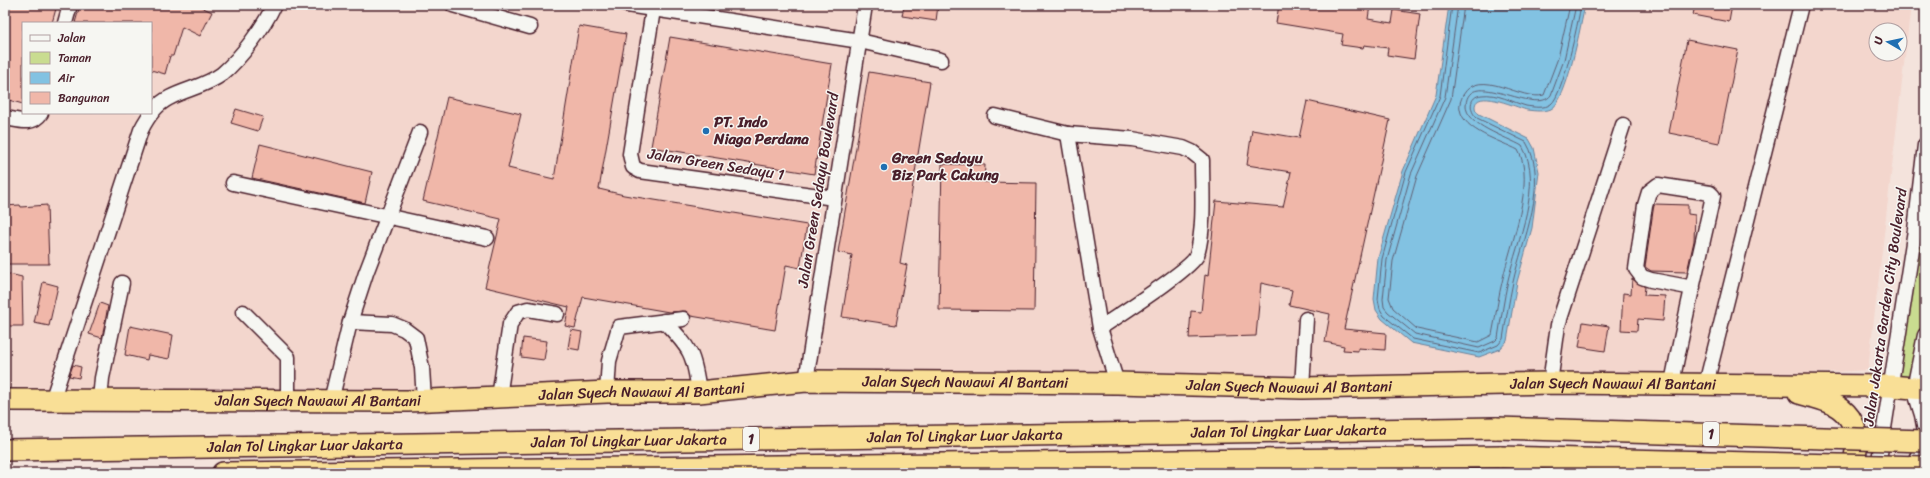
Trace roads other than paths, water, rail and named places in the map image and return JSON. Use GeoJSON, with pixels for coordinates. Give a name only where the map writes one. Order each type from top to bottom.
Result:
{"type":"FeatureCollection","features":[{"type":"Feature","properties":{"kind":"highway","name":"Jalan Syech Nawawi Al Bantani"},"geometry":{"type":"LineString","coordinates":[[5,400],[424,400],[607,392],[699,392],[806,381],[1117,383],[1302,388],[1550,383],[1672,383],[1890,386],[1919,389]]}},
{"type":"Feature","properties":{"kind":"highway"},"geometry":{"type":"LineString","coordinates":[[1768,385],[1828,402],[1840,408],[1850,418],[1855,428],[1858,442],[1851,473]]}},
{"type":"Feature","properties":{"kind":"highway","name":"Jalan Tol Lingkar Luar Jakarta"},"geometry":{"type":"LineString","coordinates":[[5,450],[1497,428],[1925,441]]}},
{"type":"Feature","properties":{"kind":"highway","name":"Jalan Tol Lingkar Luar Jakarta"},"geometry":{"type":"LineString","coordinates":[[223,473],[1501,457],[1925,467]]}},
{"type":"Feature","properties":{"kind":"street"},"geometry":{"type":"LineString","coordinates":[[65,22],[70,5]]}},
{"type":"Feature","properties":{"kind":"street"},"geometry":{"type":"LineString","coordinates":[[152,113],[169,98],[192,90],[221,74],[247,47],[274,5]]}},
{"type":"Feature","properties":{"kind":"street"},"geometry":{"type":"LineString","coordinates":[[453,5],[530,27]]}},
{"type":"Feature","properties":{"kind":"street"},"geometry":{"type":"LineString","coordinates":[[627,5],[860,42],[941,60]]}},
{"type":"Feature","properties":{"kind":"street","name":"Jalan Green Sedayu Boulevard"},"geometry":{"type":"LineString","coordinates":[[806,381],[865,5]]}},
{"type":"Feature","properties":{"kind":"street"},"geometry":{"type":"LineString","coordinates":[[1706,384],[1801,5]]}},
{"type":"Feature","properties":{"kind":"street","name":"Jalan Green Sedayu 1"},"geometry":{"type":"LineString","coordinates":[[653,10],[630,154],[633,167],[640,171],[834,198]]}},
{"type":"Feature","properties":{"kind":"street"},"geometry":{"type":"LineString","coordinates":[[5,118],[30,122],[35,120],[40,114]]}},
{"type":"Feature","properties":{"kind":"street"},"geometry":{"type":"LineString","coordinates":[[52,401],[140,130],[150,114]]}},
{"type":"Feature","properties":{"kind":"street"},"geometry":{"type":"LineString","coordinates":[[995,116],[1068,134],[1132,139],[1183,148],[1192,152],[1202,160],[1201,224],[1197,257],[1174,278],[1100,328]]}},
{"type":"Feature","properties":{"kind":"street"},"geometry":{"type":"LineString","coordinates":[[1550,383],[1558,325],[1623,125]]}},
{"type":"Feature","properties":{"kind":"street"},"geometry":{"type":"LineString","coordinates":[[332,401],[350,322],[388,215],[420,132]]}},
{"type":"Feature","properties":{"kind":"street"},"geometry":{"type":"LineString","coordinates":[[1068,134],[1100,328],[1117,383]]}},
{"type":"Feature","properties":{"kind":"street","name":"Jalan Jakarta Garden City Boulevard"},"geometry":{"type":"LineString","coordinates":[[1877,473],[1915,230],[1925,145]]}},
{"type":"Feature","properties":{"kind":"street"},"geometry":{"type":"LineString","coordinates":[[233,183],[388,215],[488,238]]}},
{"type":"Feature","properties":{"kind":"street"},"geometry":{"type":"LineString","coordinates":[[1672,383],[1693,288],[1713,196],[1710,193],[1658,185],[1649,192],[1645,205],[1636,269],[1642,277],[1651,280],[1693,288]]}},
{"type":"Feature","properties":{"kind":"street"},"geometry":{"type":"LineString","coordinates":[[100,400],[102,378],[122,283]]}},
{"type":"Feature","properties":{"kind":"street"},"geometry":{"type":"LineString","coordinates":[[499,397],[510,324],[518,312],[528,309],[557,314]]}},
{"type":"Feature","properties":{"kind":"street"},"geometry":{"type":"LineString","coordinates":[[243,312],[288,357],[288,401]]}},
{"type":"Feature","properties":{"kind":"street"},"geometry":{"type":"LineString","coordinates":[[607,392],[609,361],[619,327],[683,319]]}},
{"type":"Feature","properties":{"kind":"street"},"geometry":{"type":"LineString","coordinates":[[1302,388],[1306,319]]}},
{"type":"Feature","properties":{"kind":"street"},"geometry":{"type":"LineString","coordinates":[[350,322],[392,324],[404,329],[416,338],[422,368],[424,400]]}},
{"type":"Feature","properties":{"kind":"street"},"geometry":{"type":"LineString","coordinates":[[664,322],[685,342],[695,362],[699,392]]}},
{"type":"Feature","properties":{"kind":"street"},"geometry":{"type":"LineString","coordinates":[[1907,473],[1915,463],[1922,449],[1925,432],[1919,389],[1925,335]]}},
{"type":"Feature","properties":{"kind":"water"},"geometry":{"type":"Polygon","coordinates":[[[1449,5],[1585,5],[1568,78],[1557,103],[1551,109],[1542,111],[1527,110],[1489,99],[1482,99],[1477,102],[1475,107],[1479,114],[1529,139],[1534,148],[1539,172],[1532,228],[1517,282],[1507,341],[1500,349],[1479,357],[1411,343],[1382,319],[1376,310],[1374,299],[1378,258],[1403,171],[1436,95],[1449,5]]]}},
{"type":"Feature","properties":{"kind":"place","name":"PT. Indo Niaga Perdana"},"geometry":{"type":"Point","coordinates":[706,131]}},
{"type":"Feature","properties":{"kind":"place","name":"Green Sedayu Biz Park Cakung"},"geometry":{"type":"Point","coordinates":[884,167]}}]}
